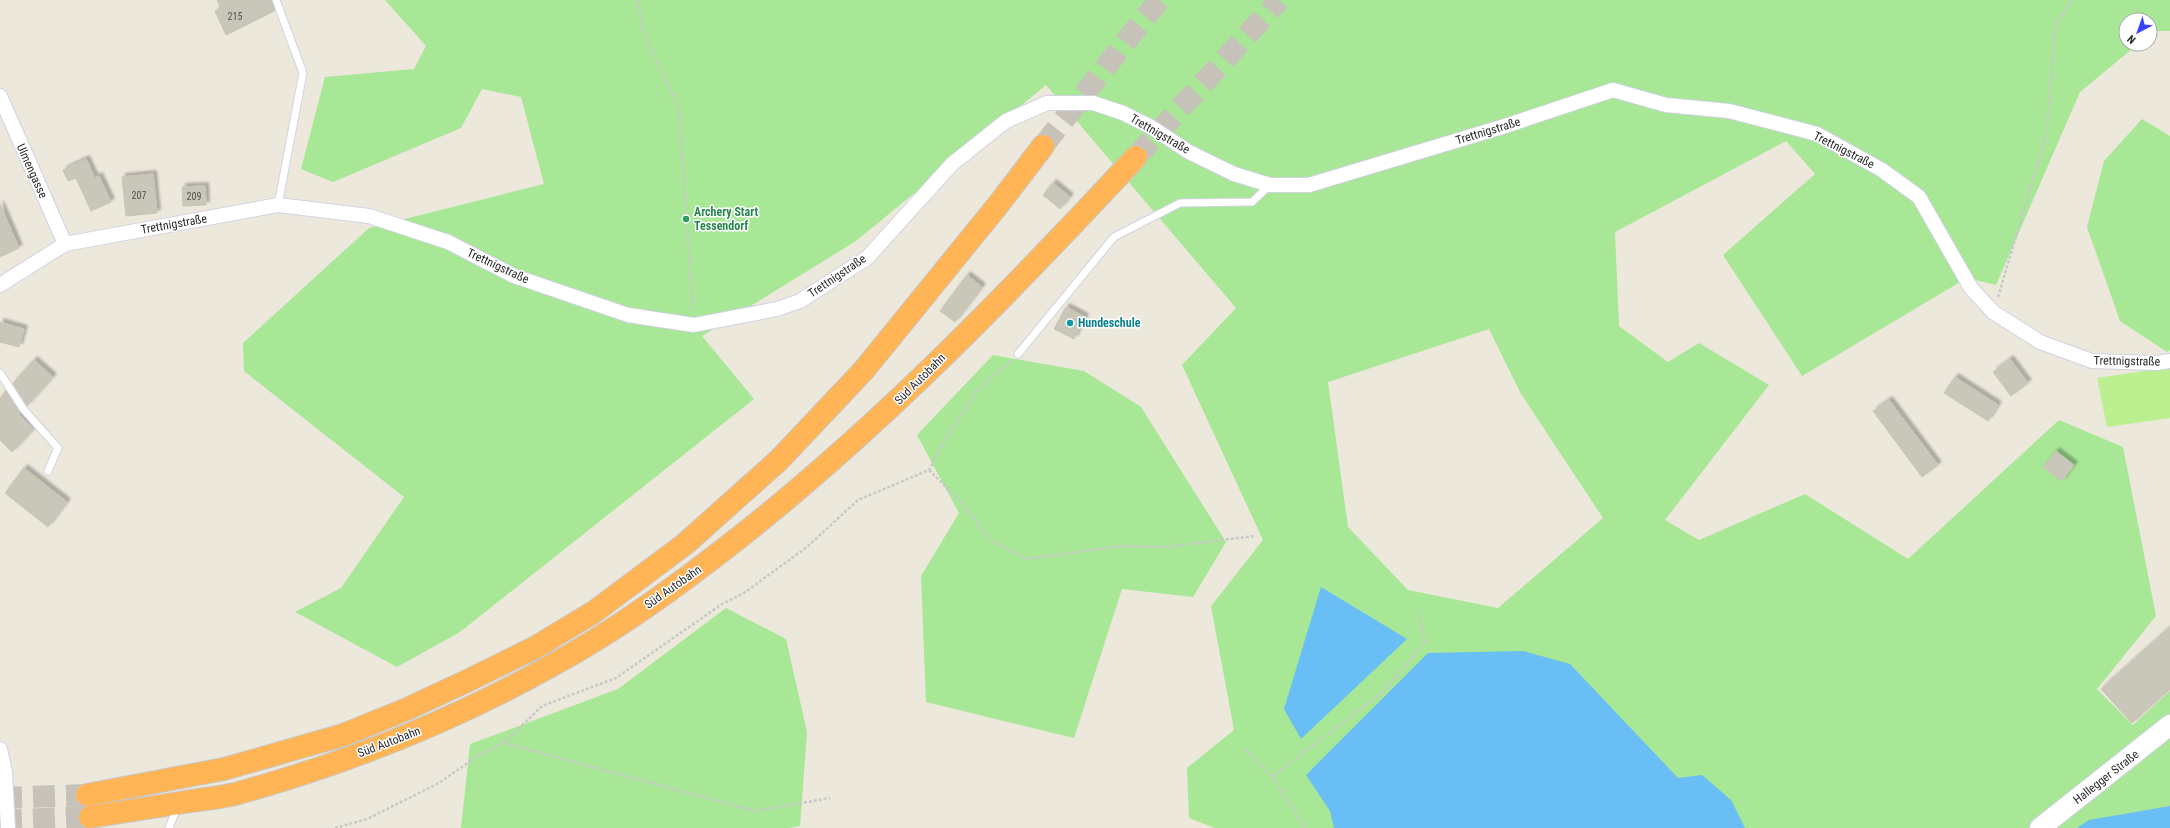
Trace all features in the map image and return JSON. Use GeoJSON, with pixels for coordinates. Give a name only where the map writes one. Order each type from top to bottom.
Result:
{"type":"FeatureCollection","features":[{"type":"Feature","properties":{"kind":"highway","name":"Süd Autobahn"},"geometry":{"type":"LineString","coordinates":[[87,795],[224,769],[343,735],[407,710],[467,681],[536,647],[594,612],[685,544],[779,460],[864,370],[998,205],[1043,146]]}},
{"type":"Feature","properties":{"kind":"highway","name":"Süd Autobahn"},"geometry":{"type":"LineString","coordinates":[[90,817],[232,795],[344,759],[411,735],[549,668],[660,597],[707,563],[803,486],[893,406],[1049,250],[1136,157]]}},
{"type":"Feature","properties":{"kind":"main road","name":"Hallegger Straße"},"geometry":{"type":"LineString","coordinates":[[2040,828],[2142,749],[2170,725]]}},
{"type":"Feature","properties":{"kind":"street","name":"Trettnigstraße"},"geometry":{"type":"LineString","coordinates":[[0,285],[65,244],[278,205],[368,216],[448,242],[514,276],[628,315],[694,325],[777,309],[800,301],[867,258],[952,164],[1006,120],[1047,103],[1092,103],[1123,113],[1151,127],[1189,152],[1234,174],[1270,185],[1309,185],[1505,126],[1613,90],[1666,105],[1729,111],[1817,134],[1882,170],[1919,197],[1971,288],[1993,312],[2040,342],[2092,361],[2156,363],[2170,361]]}},
{"type":"Feature","properties":{"kind":"street","name":"Ulmengasse"},"geometry":{"type":"LineString","coordinates":[[0,96],[65,244]]}},
{"type":"Feature","properties":{"kind":"street"},"geometry":{"type":"LineString","coordinates":[[0,749],[6,772],[8,828]]}},
{"type":"Feature","properties":{"kind":"lane"},"geometry":{"type":"LineString","coordinates":[[276,0],[303,74],[278,205]]}},
{"type":"Feature","properties":{"kind":"lane"},"geometry":{"type":"LineString","coordinates":[[1018,354],[1114,237],[1180,203],[1252,202],[1270,185]]}},
{"type":"Feature","properties":{"kind":"lane"},"geometry":{"type":"LineString","coordinates":[[0,373],[24,410],[58,448],[48,470]]}},
{"type":"Feature","properties":{"kind":"lane"},"geometry":{"type":"LineString","coordinates":[[169,828],[178,803]]}},
{"type":"Feature","properties":{"kind":"path"},"geometry":{"type":"LineString","coordinates":[[638,0],[643,30],[679,109],[694,325]]}},
{"type":"Feature","properties":{"kind":"path"},"geometry":{"type":"LineString","coordinates":[[1993,312],[2047,132],[2055,26],[2072,0]]}},
{"type":"Feature","properties":{"kind":"path"},"geometry":{"type":"LineString","coordinates":[[335,828],[367,819],[438,783],[479,755],[504,743],[542,706],[616,678],[722,604],[744,593],[807,547],[858,500],[929,470],[947,437],[976,392],[1018,354]]}},
{"type":"Feature","properties":{"kind":"path"},"geometry":{"type":"LineString","coordinates":[[929,470],[964,505],[990,540],[1026,559],[1122,546],[1167,547],[1254,536]]}},
{"type":"Feature","properties":{"kind":"path"},"geometry":{"type":"LineString","coordinates":[[1272,777],[1384,691],[1425,642],[1418,611]]}},
{"type":"Feature","properties":{"kind":"path"},"geometry":{"type":"LineString","coordinates":[[504,743],[755,811],[830,798]]}},
{"type":"Feature","properties":{"kind":"path"},"geometry":{"type":"LineString","coordinates":[[1245,749],[1272,777],[1306,828]]}},
{"type":"Feature","properties":{"kind":"green space"},"geometry":{"type":"Polygon","coordinates":[[[385,0],[2170,0],[2170,31],[2158,31],[2158,12],[2118,12],[2118,52],[2128,52],[2080,92],[1996,285],[1967,278],[1802,376],[1723,255],[1815,174],[1786,141],[1615,232],[1619,326],[1668,362],[1699,343],[1769,385],[1665,520],[1699,540],[1805,494],[1908,559],[2059,420],[2123,447],[2156,616],[2097,689],[2133,725],[2170,691],[2170,828],[1215,828],[1189,818],[1187,768],[1234,730],[1211,606],[1263,540],[1182,365],[1236,308],[1046,85],[856,241],[702,336],[754,399],[460,632],[397,667],[295,612],[341,588],[404,497],[244,371],[243,343],[369,228],[544,184],[521,97],[482,89],[461,128],[333,182],[301,169],[325,77],[414,69],[426,46],[385,0]],[[1489,329],[1328,382],[1348,527],[1408,590],[1498,608],[1603,518],[1521,394],[1489,329]]]}},
{"type":"Feature","properties":{"kind":"green space"},"geometry":{"type":"Polygon","coordinates":[[[2142,119],[2170,136],[2170,350],[2167,352],[2120,321],[2087,227],[2104,161],[2142,119]]]}},
{"type":"Feature","properties":{"kind":"green space"},"geometry":{"type":"Polygon","coordinates":[[[993,355],[1084,371],[1141,407],[1226,542],[1193,597],[1122,589],[1074,738],[926,702],[921,576],[959,513],[917,435],[993,355]]]}},
{"type":"Feature","properties":{"kind":"green space"},"geometry":{"type":"Polygon","coordinates":[[[2170,367],[2170,418],[2107,427],[2097,378],[2170,367]]]}},
{"type":"Feature","properties":{"kind":"green space"},"geometry":{"type":"Polygon","coordinates":[[[726,608],[786,639],[807,732],[800,826],[789,828],[461,828],[470,744],[618,689],[726,608]]]}},
{"type":"Feature","properties":{"kind":"water"},"geometry":{"type":"Polygon","coordinates":[[[1321,587],[1407,639],[1301,739],[1284,709],[1321,587]]]}},
{"type":"Feature","properties":{"kind":"water"},"geometry":{"type":"Polygon","coordinates":[[[1523,651],[1570,664],[1678,778],[1702,775],[1731,800],[1745,828],[1334,828],[1330,811],[1306,775],[1428,653],[1523,651]]]}},
{"type":"Feature","properties":{"kind":"water"},"geometry":{"type":"Polygon","coordinates":[[[2170,806],[2170,828],[2077,828],[2089,820],[2170,806]]]}},
{"type":"Feature","properties":{"kind":"building"},"geometry":{"type":"Polygon","coordinates":[[[217,0],[270,0],[274,11],[226,35],[215,11],[221,8],[217,0]]]}},
{"type":"Feature","properties":{"kind":"building"},"geometry":{"type":"Polygon","coordinates":[[[86,159],[95,178],[99,176],[111,202],[91,211],[76,178],[68,181],[63,170],[86,159]]]}},
{"type":"Feature","properties":{"kind":"building"},"geometry":{"type":"Polygon","coordinates":[[[153,174],[157,213],[126,216],[122,177],[153,174]]]}},
{"type":"Feature","properties":{"kind":"building"},"geometry":{"type":"Polygon","coordinates":[[[1053,183],[1070,197],[1060,209],[1043,195],[1053,183]]]}},
{"type":"Feature","properties":{"kind":"building"},"geometry":{"type":"Polygon","coordinates":[[[205,186],[206,205],[183,206],[182,187],[205,186]]]}},
{"type":"Feature","properties":{"kind":"building"},"geometry":{"type":"Polygon","coordinates":[[[0,204],[19,248],[0,257],[0,204]]]}},
{"type":"Feature","properties":{"kind":"building"},"geometry":{"type":"Polygon","coordinates":[[[967,275],[982,287],[955,322],[940,311],[967,275]]]}},
{"type":"Feature","properties":{"kind":"building","name":"Hundeschule"},"geometry":{"type":"Polygon","coordinates":[[[1066,307],[1085,317],[1074,339],[1054,329],[1066,307]]]}},
{"type":"Feature","properties":{"kind":"building"},"geometry":{"type":"Polygon","coordinates":[[[0,322],[24,329],[19,347],[0,342],[0,322]]]}},
{"type":"Feature","properties":{"kind":"building"},"geometry":{"type":"Polygon","coordinates":[[[2010,359],[2028,383],[2011,396],[1993,372],[2010,359]]]}},
{"type":"Feature","properties":{"kind":"building"},"geometry":{"type":"Polygon","coordinates":[[[34,360],[53,377],[27,406],[13,383],[34,360]]]}},
{"type":"Feature","properties":{"kind":"building"},"geometry":{"type":"Polygon","coordinates":[[[1955,377],[1998,405],[1988,421],[1944,393],[1955,377]]]}},
{"type":"Feature","properties":{"kind":"building"},"geometry":{"type":"Polygon","coordinates":[[[6,391],[20,413],[19,414],[34,429],[12,452],[0,440],[0,398],[6,391]]]}},
{"type":"Feature","properties":{"kind":"building"},"geometry":{"type":"Polygon","coordinates":[[[1889,400],[1938,465],[1922,477],[1873,411],[1889,400]]]}},
{"type":"Feature","properties":{"kind":"building"},"geometry":{"type":"Polygon","coordinates":[[[2056,451],[2074,465],[2062,481],[2043,467],[2056,451]]]}},
{"type":"Feature","properties":{"kind":"building"},"geometry":{"type":"Polygon","coordinates":[[[24,468],[67,502],[48,527],[5,493],[24,468]]]}},
{"type":"Feature","properties":{"kind":"building"},"geometry":{"type":"Polygon","coordinates":[[[2170,627],[2170,689],[2132,723],[2101,689],[2170,627]]]}},
{"type":"Feature","properties":{"kind":"tunnel"},"geometry":{"type":"LineString","coordinates":[[1043,146],[1159,0]]}},
{"type":"Feature","properties":{"kind":"tunnel"},"geometry":{"type":"LineString","coordinates":[[1136,157],[1279,0]]}},
{"type":"Feature","properties":{"kind":"tunnel"},"geometry":{"type":"LineString","coordinates":[[0,798],[87,795]]}},
{"type":"Feature","properties":{"kind":"tunnel"},"geometry":{"type":"LineString","coordinates":[[0,821],[90,817]]}},
{"type":"Feature","properties":{"kind":"place","name":"Archery Start Tessendorf"},"geometry":{"type":"Point","coordinates":[686,219]}},
{"type":"Feature","properties":{"kind":"place","name":"Hundeschule"},"geometry":{"type":"Point","coordinates":[1070,323]}}]}
